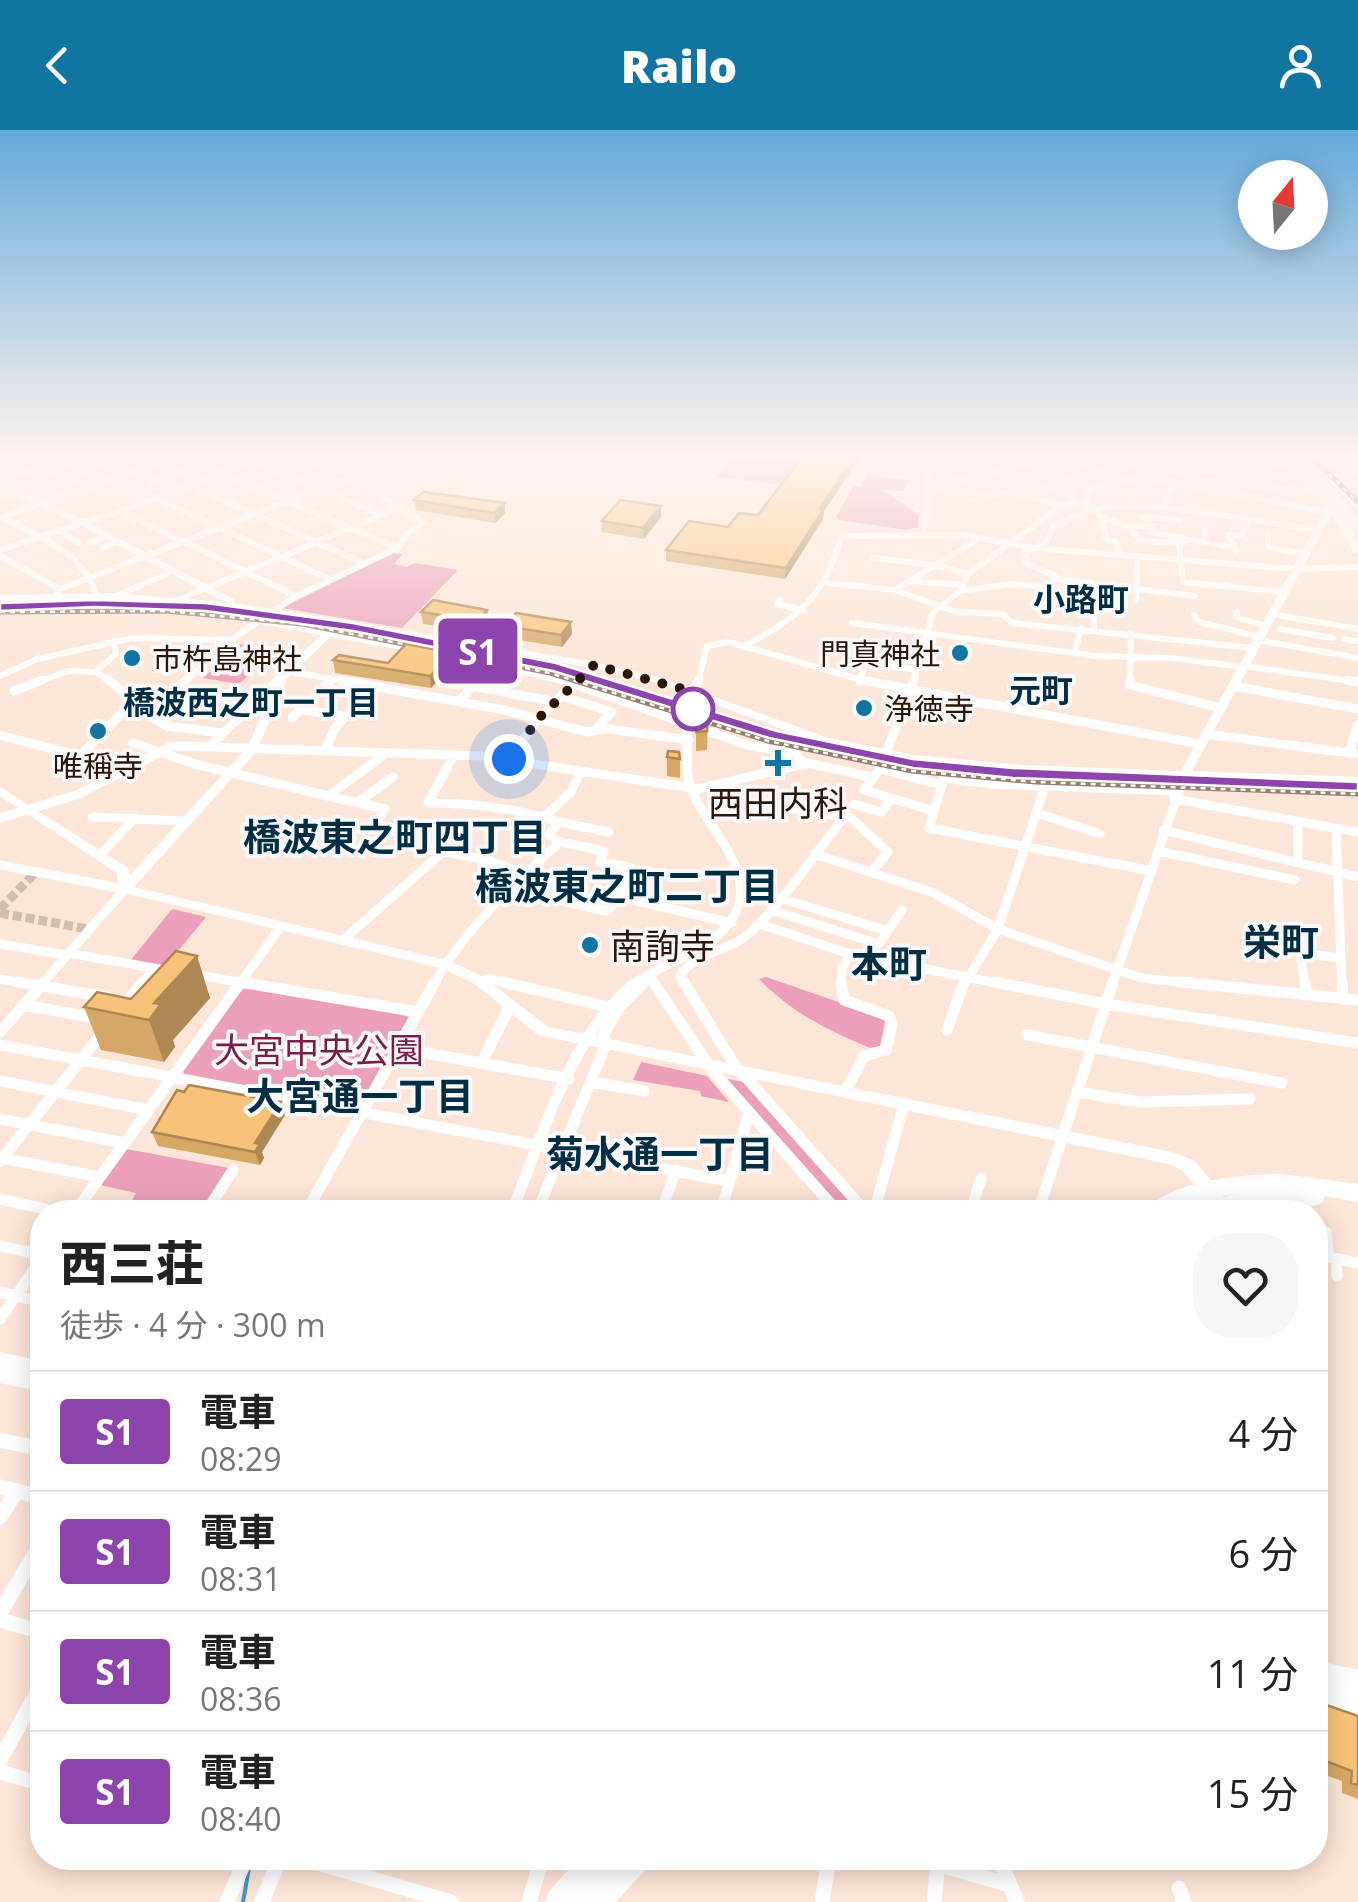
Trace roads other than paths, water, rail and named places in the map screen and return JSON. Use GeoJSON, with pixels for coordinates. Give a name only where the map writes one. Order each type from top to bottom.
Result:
{"type":"FeatureCollection","features":[{"type":"Feature","properties":{"kind":"highway"},"geometry":{"type":"LineString","coordinates":[[1217,1200],[1290,1182],[1358,1193]]}},
{"type":"Feature","properties":{"kind":"highway"},"geometry":{"type":"LineString","coordinates":[[1241,1200],[1304,1196],[1358,1205]]}},
{"type":"Feature","properties":{"kind":"highway"},"geometry":{"type":"LineString","coordinates":[[562,1902],[590,1870]]}},
{"type":"Feature","properties":{"kind":"highway"},"geometry":{"type":"LineString","coordinates":[[594,1902],[622,1870]]}},
{"type":"Feature","properties":{"kind":"main road"},"geometry":{"type":"LineString","coordinates":[[99,536],[229,600],[228,605]]}},
{"type":"Feature","properties":{"kind":"main road"},"geometry":{"type":"LineString","coordinates":[[1185,774],[1314,536]]}},
{"type":"Feature","properties":{"kind":"main road"},"geometry":{"type":"LineString","coordinates":[[6,598],[58,592],[275,610],[594,665],[786,728],[884,754],[967,765],[1358,781]]}},
{"type":"Feature","properties":{"kind":"main road"},"geometry":{"type":"LineString","coordinates":[[125,889],[253,748],[284,674],[342,621]]}},
{"type":"Feature","properties":{"kind":"main road"},"geometry":{"type":"LineString","coordinates":[[2,795],[124,872],[125,889]]}},
{"type":"Feature","properties":{"kind":"main road"},"geometry":{"type":"LineString","coordinates":[[125,889],[445,964],[480,982],[544,1031],[1172,1158],[1188,1166],[1208,1200]]}},
{"type":"Feature","properties":{"kind":"main road"},"geometry":{"type":"LineString","coordinates":[[0,1360],[30,1367]]}},
{"type":"Feature","properties":{"kind":"main road"},"geometry":{"type":"LineString","coordinates":[[0,1375],[30,1381]]}},
{"type":"Feature","properties":{"kind":"main road"},"geometry":{"type":"LineString","coordinates":[[1328,1674],[1358,1681]]}},
{"type":"Feature","properties":{"kind":"main road"},"geometry":{"type":"LineString","coordinates":[[1328,1695],[1358,1703]]}},
{"type":"Feature","properties":{"kind":"street"},"geometry":{"type":"LineString","coordinates":[[97,596],[92,577],[88,570],[41,536],[0,553],[58,592],[92,577],[200,536]]}},
{"type":"Feature","properties":{"kind":"street"},"geometry":{"type":"LineString","coordinates":[[67,536],[78,543]]}},
{"type":"Feature","properties":{"kind":"street"},"geometry":{"type":"LineString","coordinates":[[170,536],[296,596]]}},
{"type":"Feature","properties":{"kind":"street"},"geometry":{"type":"LineString","coordinates":[[236,536],[330,579]]}},
{"type":"Feature","properties":{"kind":"street"},"geometry":{"type":"LineString","coordinates":[[301,536],[363,564]]}},
{"type":"Feature","properties":{"kind":"street"},"geometry":{"type":"LineString","coordinates":[[178,600],[330,536]]}},
{"type":"Feature","properties":{"kind":"street"},"geometry":{"type":"LineString","coordinates":[[370,536],[398,548]]}},
{"type":"Feature","properties":{"kind":"street"},"geometry":{"type":"LineString","coordinates":[[148,715],[230,640],[296,596],[398,548],[406,536]]}},
{"type":"Feature","properties":{"kind":"street"},"geometry":{"type":"LineString","coordinates":[[742,647],[782,628],[828,584],[842,538],[889,536]]}},
{"type":"Feature","properties":{"kind":"street"},"geometry":{"type":"LineString","coordinates":[[942,536],[1006,546],[1240,564],[1358,567]]}},
{"type":"Feature","properties":{"kind":"street"},"geometry":{"type":"LineString","coordinates":[[934,811],[864,790],[880,769],[910,693],[933,613],[962,588],[968,574],[1020,536]]}},
{"type":"Feature","properties":{"kind":"street"},"geometry":{"type":"LineString","coordinates":[[1049,536],[1046,543],[1023,556],[1033,568],[1053,573],[1056,579]]}},
{"type":"Feature","properties":{"kind":"street"},"geometry":{"type":"LineString","coordinates":[[1105,536],[1106,541],[1116,542],[1119,554]]}},
{"type":"Feature","properties":{"kind":"street"},"geometry":{"type":"LineString","coordinates":[[1135,536],[1235,548]]}},
{"type":"Feature","properties":{"kind":"street"},"geometry":{"type":"LineString","coordinates":[[1168,536],[1180,539]]}},
{"type":"Feature","properties":{"kind":"street"},"geometry":{"type":"LineString","coordinates":[[1180,536],[1183,582],[1283,592]]}},
{"type":"Feature","properties":{"kind":"street"},"geometry":{"type":"LineString","coordinates":[[1208,536],[1209,543]]}},
{"type":"Feature","properties":{"kind":"street"},"geometry":{"type":"LineString","coordinates":[[1231,536],[1240,564]]}},
{"type":"Feature","properties":{"kind":"street"},"geometry":{"type":"LineString","coordinates":[[1268,536],[1268,547],[1304,554]]}},
{"type":"Feature","properties":{"kind":"street"},"geometry":{"type":"LineString","coordinates":[[3,537],[17,544]]}},
{"type":"Feature","properties":{"kind":"street"},"geometry":{"type":"LineString","coordinates":[[895,590],[978,539]]}},
{"type":"Feature","properties":{"kind":"street"},"geometry":{"type":"LineString","coordinates":[[90,543],[108,542]]}},
{"type":"Feature","properties":{"kind":"street"},"geometry":{"type":"LineString","coordinates":[[1136,600],[1137,556]]}},
{"type":"Feature","properties":{"kind":"street"},"geometry":{"type":"LineString","coordinates":[[874,558],[968,574]]}},
{"type":"Feature","properties":{"kind":"street"},"geometry":{"type":"LineString","coordinates":[[1024,587],[1033,568]]}},
{"type":"Feature","properties":{"kind":"street"},"geometry":{"type":"LineString","coordinates":[[116,596],[173,571]]}},
{"type":"Feature","properties":{"kind":"street"},"geometry":{"type":"LineString","coordinates":[[912,580],[962,588],[1011,584],[1041,589],[1056,579],[1092,584],[1094,629]]}},
{"type":"Feature","properties":{"kind":"street"},"geometry":{"type":"LineString","coordinates":[[828,584],[895,590],[941,608],[1002,614],[1012,623],[1258,638]]}},
{"type":"Feature","properties":{"kind":"street"},"geometry":{"type":"LineString","coordinates":[[1136,588],[1195,596]]}},
{"type":"Feature","properties":{"kind":"street"},"geometry":{"type":"LineString","coordinates":[[0,590],[6,598]]}},
{"type":"Feature","properties":{"kind":"street"},"geometry":{"type":"LineString","coordinates":[[780,600],[777,604],[802,610]]}},
{"type":"Feature","properties":{"kind":"street"},"geometry":{"type":"LineString","coordinates":[[1237,612],[1236,618],[1258,638]]}},
{"type":"Feature","properties":{"kind":"street"},"geometry":{"type":"LineString","coordinates":[[1194,614],[1199,622],[1258,638],[1358,658]]}},
{"type":"Feature","properties":{"kind":"street"},"geometry":{"type":"LineString","coordinates":[[1271,614],[1358,630]]}},
{"type":"Feature","properties":{"kind":"street"},"geometry":{"type":"LineString","coordinates":[[261,621],[420,650]]}},
{"type":"Feature","properties":{"kind":"street"},"geometry":{"type":"LineString","coordinates":[[1304,634],[1306,622]]}},
{"type":"Feature","properties":{"kind":"street"},"geometry":{"type":"LineString","coordinates":[[852,624],[925,636],[1244,666],[1358,682]]}},
{"type":"Feature","properties":{"kind":"street"},"geometry":{"type":"LineString","coordinates":[[1075,653],[1082,628]]}},
{"type":"Feature","properties":{"kind":"street"},"geometry":{"type":"LineString","coordinates":[[1280,629],[1333,638]]}},
{"type":"Feature","properties":{"kind":"street"},"geometry":{"type":"LineString","coordinates":[[1131,633],[1130,685],[1221,708]]}},
{"type":"Feature","properties":{"kind":"street"},"geometry":{"type":"LineString","coordinates":[[4,674],[37,659],[138,637],[230,640]]}},
{"type":"Feature","properties":{"kind":"street"},"geometry":{"type":"LineString","coordinates":[[1344,639],[1358,641]]}},
{"type":"Feature","properties":{"kind":"street"},"geometry":{"type":"LineString","coordinates":[[97,672],[116,654],[114,641]]}},
{"type":"Feature","properties":{"kind":"street"},"geometry":{"type":"LineString","coordinates":[[691,696],[708,646],[722,642],[859,684],[985,703],[1076,724],[1353,753],[1358,726]]}},
{"type":"Feature","properties":{"kind":"street"},"geometry":{"type":"LineString","coordinates":[[456,657],[574,684],[747,746],[796,754],[804,764]]}},
{"type":"Feature","properties":{"kind":"street"},"geometry":{"type":"LineString","coordinates":[[859,684],[866,663],[917,670]]}},
{"type":"Feature","properties":{"kind":"street"},"geometry":{"type":"LineString","coordinates":[[509,759],[539,718],[594,665]]}},
{"type":"Feature","properties":{"kind":"street"},"geometry":{"type":"LineString","coordinates":[[14,690],[68,670],[97,672],[134,701],[80,756]]}},
{"type":"Feature","properties":{"kind":"street"},"geometry":{"type":"LineString","coordinates":[[499,709],[525,670]]}},
{"type":"Feature","properties":{"kind":"street"},"geometry":{"type":"LineString","coordinates":[[4,674],[26,685]]}},
{"type":"Feature","properties":{"kind":"street"},"geometry":{"type":"LineString","coordinates":[[210,746],[284,674],[499,709],[594,731],[608,729],[690,740]]}},
{"type":"Feature","properties":{"kind":"street"},"geometry":{"type":"LineString","coordinates":[[292,718],[332,680]]}},
{"type":"Feature","properties":{"kind":"street"},"geometry":{"type":"LineString","coordinates":[[460,702],[472,686],[559,699],[612,712],[594,731]]}},
{"type":"Feature","properties":{"kind":"street"},"geometry":{"type":"LineString","coordinates":[[1234,686],[1358,709]]}},
{"type":"Feature","properties":{"kind":"street"},"geometry":{"type":"LineString","coordinates":[[325,751],[334,730],[373,688]]}},
{"type":"Feature","properties":{"kind":"street"},"geometry":{"type":"LineString","coordinates":[[300,709],[345,718]]}},
{"type":"Feature","properties":{"kind":"street"},"geometry":{"type":"LineString","coordinates":[[128,711],[148,715],[167,726],[221,733]]}},
{"type":"Feature","properties":{"kind":"street"},"geometry":{"type":"LineString","coordinates":[[517,1200],[588,1041],[614,1008],[649,975],[732,923],[738,898],[733,848],[690,788],[686,772],[690,740],[687,724]]}},
{"type":"Feature","properties":{"kind":"street"},"geometry":{"type":"LineString","coordinates":[[0,735],[80,756],[110,775]]}},
{"type":"Feature","properties":{"kind":"street"},"geometry":{"type":"LineString","coordinates":[[133,742],[230,773],[385,810],[374,827],[402,833],[399,842],[524,873]]}},
{"type":"Feature","properties":{"kind":"street"},"geometry":{"type":"LineString","coordinates":[[0,818],[79,794],[172,747],[509,759],[690,788],[723,786],[804,764],[872,777]]}},
{"type":"Feature","properties":{"kind":"street"},"geometry":{"type":"LineString","coordinates":[[328,796],[388,753]]}},
{"type":"Feature","properties":{"kind":"street"},"geometry":{"type":"LineString","coordinates":[[454,755],[428,802],[492,806],[609,832]]}},
{"type":"Feature","properties":{"kind":"street"},"geometry":{"type":"LineString","coordinates":[[880,769],[942,785]]}},
{"type":"Feature","properties":{"kind":"street"},"geometry":{"type":"LineString","coordinates":[[948,1030],[967,975],[998,929],[1045,786],[1059,770]]}},
{"type":"Feature","properties":{"kind":"street"},"geometry":{"type":"LineString","coordinates":[[544,817],[571,792],[580,772]]}},
{"type":"Feature","properties":{"kind":"street"},"geometry":{"type":"LineString","coordinates":[[1042,1200],[1163,830],[1185,774]]}},
{"type":"Feature","properties":{"kind":"street"},"geometry":{"type":"LineString","coordinates":[[357,802],[393,777]]}},
{"type":"Feature","properties":{"kind":"street"},"geometry":{"type":"LineString","coordinates":[[1152,871],[930,828],[944,778],[1176,795],[1358,832]]}},
{"type":"Feature","properties":{"kind":"street"},"geometry":{"type":"LineString","coordinates":[[854,804],[881,812],[890,800]]}},
{"type":"Feature","properties":{"kind":"street"},"geometry":{"type":"LineString","coordinates":[[757,803],[845,816],[888,852],[872,872]]}},
{"type":"Feature","properties":{"kind":"street"},"geometry":{"type":"LineString","coordinates":[[1037,813],[1100,834]]}},
{"type":"Feature","properties":{"kind":"street"},"geometry":{"type":"LineString","coordinates":[[845,816],[760,924],[732,946],[688,963],[680,976],[740,1072],[855,1200]]}},
{"type":"Feature","properties":{"kind":"street"},"geometry":{"type":"LineString","coordinates":[[92,817],[185,822]]}},
{"type":"Feature","properties":{"kind":"street"},"geometry":{"type":"LineString","coordinates":[[100,855],[135,818]]}},
{"type":"Feature","properties":{"kind":"street"},"geometry":{"type":"LineString","coordinates":[[508,889],[607,911],[620,898],[629,867],[600,862],[604,852],[560,842],[549,835],[559,822]]}},
{"type":"Feature","properties":{"kind":"street"},"geometry":{"type":"LineString","coordinates":[[1298,822],[1298,862]]}},
{"type":"Feature","properties":{"kind":"street"},"geometry":{"type":"LineString","coordinates":[[1336,829],[1343,999]]}},
{"type":"Feature","properties":{"kind":"street"},"geometry":{"type":"LineString","coordinates":[[1163,830],[1358,877]]}},
{"type":"Feature","properties":{"kind":"street"},"geometry":{"type":"LineString","coordinates":[[313,1200],[445,964],[508,889],[560,842]]}},
{"type":"Feature","properties":{"kind":"street"},"geometry":{"type":"LineString","coordinates":[[343,940],[444,851]]}},
{"type":"Feature","properties":{"kind":"street"},"geometry":{"type":"LineString","coordinates":[[1158,852],[1295,880]]}},
{"type":"Feature","properties":{"kind":"street"},"geometry":{"type":"LineString","coordinates":[[814,854],[934,893],[998,929],[1141,978],[1358,1000]]}},
{"type":"Feature","properties":{"kind":"street"},"geometry":{"type":"LineString","coordinates":[[0,864],[125,889]]}},
{"type":"Feature","properties":{"kind":"street"},"geometry":{"type":"LineString","coordinates":[[0,1032],[125,889]]}},
{"type":"Feature","properties":{"kind":"street"},"geometry":{"type":"LineString","coordinates":[[620,898],[732,923]]}},
{"type":"Feature","properties":{"kind":"street"},"geometry":{"type":"LineString","coordinates":[[780,898],[888,931]]}},
{"type":"Feature","properties":{"kind":"street"},"geometry":{"type":"LineString","coordinates":[[771,910],[879,944],[902,910]]}},
{"type":"Feature","properties":{"kind":"street"},"geometry":{"type":"LineString","coordinates":[[760,924],[850,954],[1106,1004],[1358,1043]]}},
{"type":"Feature","properties":{"kind":"street"},"geometry":{"type":"LineString","coordinates":[[84,1200],[281,926]]}},
{"type":"Feature","properties":{"kind":"street"},"geometry":{"type":"LineString","coordinates":[[0,944],[418,1012]]}},
{"type":"Feature","properties":{"kind":"street"},"geometry":{"type":"LineString","coordinates":[[1308,995],[1300,953],[1340,958]]}},
{"type":"Feature","properties":{"kind":"street"},"geometry":{"type":"LineString","coordinates":[[845,1092],[864,1056],[886,1050],[892,1024],[889,1016],[844,1000],[840,994],[842,968],[850,954]]}},
{"type":"Feature","properties":{"kind":"street"},"geometry":{"type":"LineString","coordinates":[[100,1178],[1,1159],[154,968]]}},
{"type":"Feature","properties":{"kind":"street"},"geometry":{"type":"LineString","coordinates":[[649,975],[748,1116],[827,1200]]}},
{"type":"Feature","properties":{"kind":"street"},"geometry":{"type":"LineString","coordinates":[[1,980],[127,1001]]}},
{"type":"Feature","properties":{"kind":"street"},"geometry":{"type":"LineString","coordinates":[[480,982],[490,980],[614,1008]]}},
{"type":"Feature","properties":{"kind":"street"},"geometry":{"type":"LineString","coordinates":[[23,1005],[112,1021]]}},
{"type":"Feature","properties":{"kind":"street"},"geometry":{"type":"LineString","coordinates":[[482,1062],[510,1006]]}},
{"type":"Feature","properties":{"kind":"street"},"geometry":{"type":"LineString","coordinates":[[542,1200],[606,1044],[603,1036],[614,1008]]}},
{"type":"Feature","properties":{"kind":"street"},"geometry":{"type":"LineString","coordinates":[[1027,1035],[1282,1083]]}},
{"type":"Feature","properties":{"kind":"street"},"geometry":{"type":"LineString","coordinates":[[0,1045],[728,1181]]}},
{"type":"Feature","properties":{"kind":"street"},"geometry":{"type":"LineString","coordinates":[[398,1048],[569,1078]]}},
{"type":"Feature","properties":{"kind":"street"},"geometry":{"type":"LineString","coordinates":[[0,1081],[148,1110]]}},
{"type":"Feature","properties":{"kind":"street"},"geometry":{"type":"LineString","coordinates":[[590,1082],[644,1091]]}},
{"type":"Feature","properties":{"kind":"street"},"geometry":{"type":"LineString","coordinates":[[1078,1092],[1140,1102],[1250,1099]]}},
{"type":"Feature","properties":{"kind":"street"},"geometry":{"type":"LineString","coordinates":[[877,1200],[904,1104]]}},
{"type":"Feature","properties":{"kind":"street"},"geometry":{"type":"LineString","coordinates":[[724,1200],[748,1116]]}},
{"type":"Feature","properties":{"kind":"street"},"geometry":{"type":"LineString","coordinates":[[0,1119],[124,1143]]}},
{"type":"Feature","properties":{"kind":"street"},"geometry":{"type":"LineString","coordinates":[[808,1180],[826,1168]]}},
{"type":"Feature","properties":{"kind":"street"},"geometry":{"type":"LineString","coordinates":[[214,1200],[233,1170]]}},
{"type":"Feature","properties":{"kind":"street"},"geometry":{"type":"LineString","coordinates":[[665,1200],[676,1170]]}},
{"type":"Feature","properties":{"kind":"street"},"geometry":{"type":"LineString","coordinates":[[974,1200],[981,1179]]}},
{"type":"Feature","properties":{"kind":"street"},"geometry":{"type":"LineString","coordinates":[[0,1199],[30,1206]]}},
{"type":"Feature","properties":{"kind":"street"},"geometry":{"type":"LineString","coordinates":[[0,1246],[30,1257]]}},
{"type":"Feature","properties":{"kind":"street"},"geometry":{"type":"LineString","coordinates":[[1328,1257],[1358,1263]]}},
{"type":"Feature","properties":{"kind":"street"},"geometry":{"type":"LineString","coordinates":[[1336,1258],[1337,1276]]}},
{"type":"Feature","properties":{"kind":"street"},"geometry":{"type":"LineString","coordinates":[[0,1319],[30,1277]]}},
{"type":"Feature","properties":{"kind":"street"},"geometry":{"type":"LineString","coordinates":[[0,1292],[30,1299]]}},
{"type":"Feature","properties":{"kind":"street"},"geometry":{"type":"LineString","coordinates":[[0,1440],[30,1447]]}},
{"type":"Feature","properties":{"kind":"street"},"geometry":{"type":"LineString","coordinates":[[0,1487],[30,1495]]}},
{"type":"Feature","properties":{"kind":"street"},"geometry":{"type":"LineString","coordinates":[[0,1517],[17,1492]]}},
{"type":"Feature","properties":{"kind":"street"},"geometry":{"type":"LineString","coordinates":[[30,1563],[0,1616],[30,1627]]}},
{"type":"Feature","properties":{"kind":"street"},"geometry":{"type":"LineString","coordinates":[[0,1760],[30,1706]]}},
{"type":"Feature","properties":{"kind":"street"},"geometry":{"type":"LineString","coordinates":[[0,1772],[30,1781]]}},
{"type":"Feature","properties":{"kind":"street"},"geometry":{"type":"LineString","coordinates":[[227,1902],[241,1870]]}},
{"type":"Feature","properties":{"kind":"street"},"geometry":{"type":"LineString","coordinates":[[262,1902],[275,1870]]}},
{"type":"Feature","properties":{"kind":"street"},"geometry":{"type":"LineString","coordinates":[[342,1870],[450,1902]]}},
{"type":"Feature","properties":{"kind":"street"},"geometry":{"type":"LineString","coordinates":[[529,1902],[538,1870]]}},
{"type":"Feature","properties":{"kind":"street"},"geometry":{"type":"LineString","coordinates":[[822,1902],[827,1870]]}},
{"type":"Feature","properties":{"kind":"street"},"geometry":{"type":"LineString","coordinates":[[934,1902],[937,1870]]}},
{"type":"Feature","properties":{"kind":"street"},"geometry":{"type":"LineString","coordinates":[[955,1870],[1014,1894]]}},
{"type":"Feature","properties":{"kind":"street"},"geometry":{"type":"LineString","coordinates":[[1004,1870],[1014,1894]]}},
{"type":"Feature","properties":{"kind":"waterway"},"geometry":{"type":"LineString","coordinates":[[243,1902],[249,1870]]}},
{"type":"Feature","properties":{"kind":"tunnel"},"geometry":{"type":"LineString","coordinates":[[0,909],[36,872]]}},
{"type":"Feature","properties":{"kind":"tunnel"},"geometry":{"type":"LineString","coordinates":[[0,913],[88,929]]}},
{"type":"Feature","properties":{"kind":"railway"},"geometry":{"type":"LineString","coordinates":[[0,612],[166,611],[302,624],[550,673],[768,741],[912,771],[1036,782],[1358,794]]}},
{"type":"Feature","properties":{"kind":"train","name":"S1"},"geometry":{"type":"LineString","coordinates":[[0,607],[206,607],[353,627],[556,667],[774,735],[913,764],[1013,773],[1358,787]]}},
{"type":"Feature","properties":{"kind":"place","name":"門真神社"},"geometry":{"type":"Point","coordinates":[960,653]}},
{"type":"Feature","properties":{"kind":"place","name":"市杵島神社"},"geometry":{"type":"Point","coordinates":[132,658]}},
{"type":"Feature","properties":{"kind":"place","name":"浄徳寺"},"geometry":{"type":"Point","coordinates":[864,708]}},
{"type":"Feature","properties":{"kind":"place","name":"唯稱寺"},"geometry":{"type":"Point","coordinates":[98,731]}},
{"type":"Feature","properties":{"kind":"place","name":"西田内科"},"geometry":{"type":"Point","coordinates":[778,763]}},
{"type":"Feature","properties":{"kind":"place","name":"南詢寺"},"geometry":{"type":"Point","coordinates":[590,945]}},
{"type":"Feature","properties":{"kind":"district","name":"小路町"},"geometry":{"type":"Point","coordinates":[1081,598]}},
{"type":"Feature","properties":{"kind":"district","name":"元町"},"geometry":{"type":"Point","coordinates":[1041,689]}},
{"type":"Feature","properties":{"kind":"district","name":"橋波西之町一丁目"},"geometry":{"type":"Point","coordinates":[251,701]}},
{"type":"Feature","properties":{"kind":"district","name":"橋波東之町四丁目"},"geometry":{"type":"Point","coordinates":[395,836]}},
{"type":"Feature","properties":{"kind":"district","name":"橋波東之町二丁目"},"geometry":{"type":"Point","coordinates":[627,885]}},
{"type":"Feature","properties":{"kind":"district","name":"栄町"},"geometry":{"type":"Point","coordinates":[1281,941]}},
{"type":"Feature","properties":{"kind":"district","name":"本町"},"geometry":{"type":"Point","coordinates":[889,963]}},
{"type":"Feature","properties":{"kind":"district","name":"大宮通一丁目"},"geometry":{"type":"Point","coordinates":[360,1095]}},
{"type":"Feature","properties":{"kind":"district","name":"菊水通一丁目"},"geometry":{"type":"Point","coordinates":[660,1153]}},
{"type":"Feature","properties":{"kind":"park label","name":"大宮中央公園"},"geometry":{"type":"Point","coordinates":[319,1049]}}]}
